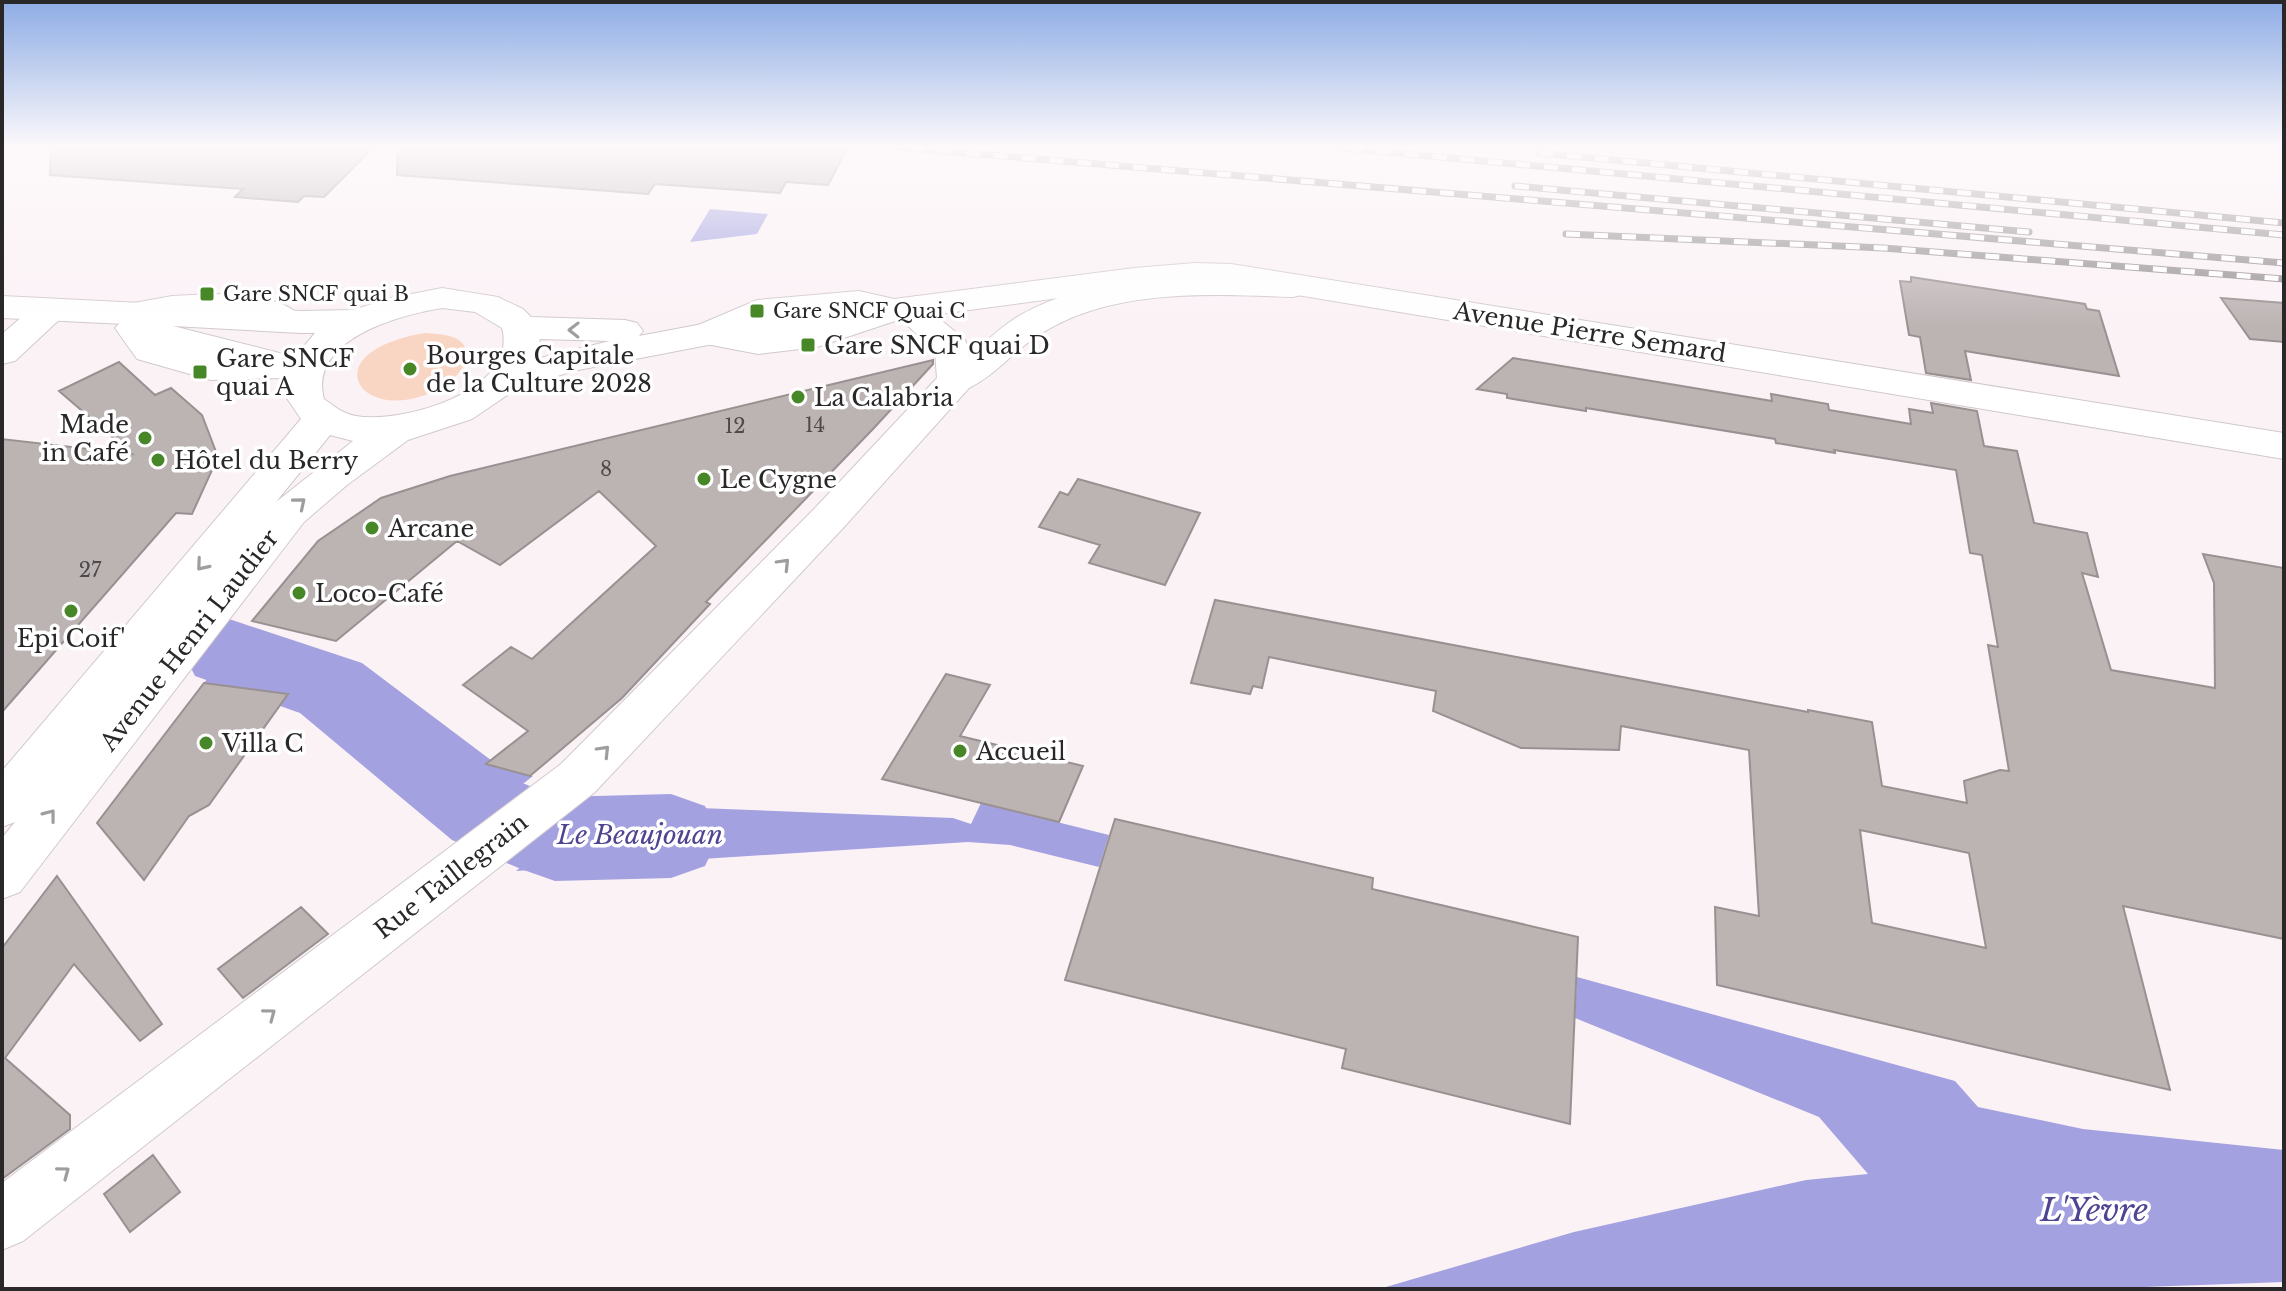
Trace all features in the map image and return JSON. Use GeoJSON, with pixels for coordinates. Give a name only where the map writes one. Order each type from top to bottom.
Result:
{"type":"FeatureCollection","features":[{"type":"Feature","properties":{"kind":"main road","name":"Avenue Pierre Semard"},"geometry":{"type":"LineString","coordinates":[[520,328],[708,334],[758,343],[817,336],[905,309],[1134,278],[1195,273],[1231,274],[2284,446]]}},
{"type":"Feature","properties":{"kind":"main road","name":"Rue Taillegrain"},"geometry":{"type":"LineString","coordinates":[[2,1220],[578,778],[956,380],[978,370],[1028,326],[1093,301],[1160,289],[1240,284],[1319,288]]}},
{"type":"Feature","properties":{"kind":"main road"},"geometry":{"type":"LineString","coordinates":[[134,320],[150,351],[211,368],[294,369],[357,321],[414,301],[463,298],[500,308],[514,318],[520,328],[523,345],[517,363],[502,382],[458,411],[398,428],[354,428],[323,418],[307,404],[294,369]]}},
{"type":"Feature","properties":{"kind":"main road"},"geometry":{"type":"LineString","coordinates":[[2,307],[134,320],[357,321]]}},
{"type":"Feature","properties":{"kind":"main road"},"geometry":{"type":"LineString","coordinates":[[905,309],[952,348],[956,380]]}},
{"type":"Feature","properties":{"kind":"main road"},"geometry":{"type":"LineString","coordinates":[[2,353],[54,312]]}},
{"type":"Feature","properties":{"kind":"main road","name":"Avenue Pierre Semard"},"geometry":{"type":"LineString","coordinates":[[502,382],[567,361],[708,334]]}},
{"type":"Feature","properties":{"kind":"main road","name":"Avenue Henri Laudier"},"geometry":{"type":"LineString","coordinates":[[9,788],[323,418]]}},
{"type":"Feature","properties":{"kind":"main road","name":"Avenue Henri Laudier"},"geometry":{"type":"LineString","coordinates":[[2,876],[290,512],[398,428]]}},
{"type":"Feature","properties":{"kind":"shaded area","name":"Bourges Capitale de la Culture 2028"},"geometry":{"type":"Polygon","coordinates":[[[425,333],[453,337],[464,345],[465,362],[451,380],[415,398],[391,400],[372,395],[360,385],[358,371],[366,356],[388,343],[425,333]]]}},
{"type":"Feature","properties":{"kind":"water"},"geometry":{"type":"Polygon","coordinates":[[[710,209],[768,214],[757,234],[690,242],[710,209]]]}},
{"type":"Feature","properties":{"kind":"water"},"geometry":{"type":"Polygon","coordinates":[[[248,627],[280,644],[347,669],[479,763],[533,776],[452,839],[304,696],[204,683],[248,627]]]}},
{"type":"Feature","properties":{"kind":"water"},"geometry":{"type":"Polygon","coordinates":[[[981,803],[1109,835],[1099,867],[1010,845],[968,842],[516,871],[596,804],[953,818],[971,824],[981,803]]]}},
{"type":"Feature","properties":{"kind":"water","name":"L'Yèvre"},"geometry":{"type":"Polygon","coordinates":[[[1577,977],[1955,1081],[1978,1107],[2083,1129],[2284,1150],[2284,1282],[2089,1289],[1379,1289],[1574,1232],[1806,1180],[1868,1174],[1819,1117],[1575,1018],[1577,977]]]}},
{"type":"Feature","properties":{"kind":"building"},"geometry":{"type":"Polygon","coordinates":[[[1911,277],[2085,304],[2087,309],[2099,311],[2119,376],[1965,351],[1971,380],[1926,373],[1920,337],[1909,335],[1900,281],[1911,282],[1911,277]]]}},
{"type":"Feature","properties":{"kind":"building"},"geometry":{"type":"Polygon","coordinates":[[[2221,298],[2284,303],[2284,342],[2250,339],[2221,298]]]}},
{"type":"Feature","properties":{"kind":"building"},"geometry":{"type":"Polygon","coordinates":[[[1513,358],[1772,401],[1771,394],[1828,404],[1829,410],[1911,424],[1909,409],[1933,413],[1931,403],[1977,411],[1984,446],[2017,451],[2034,523],[2087,533],[2098,577],[2082,573],[2111,670],[2215,688],[2214,583],[2203,554],[2284,568],[2284,939],[2123,906],[2170,1090],[1717,985],[1715,907],[1759,916],[1749,750],[1621,726],[1619,750],[1521,748],[1433,711],[1436,691],[1269,657],[1262,688],[1253,686],[1250,694],[1191,683],[1215,600],[1872,722],[1882,786],[1967,803],[1964,781],[2000,770],[2009,771],[1988,645],[1998,647],[1982,555],[1970,553],[1956,470],[1834,450],[1835,453],[1776,443],[1775,439],[1586,408],[1586,411],[1507,398],[1507,394],[1477,389],[1513,358]],[[1860,830],[1872,923],[1986,948],[1969,853],[1860,830]]]}},
{"type":"Feature","properties":{"kind":"building"},"geometry":{"type":"Polygon","coordinates":[[[933,360],[933,364],[873,429],[706,602],[710,604],[622,698],[530,776],[486,764],[528,731],[463,685],[511,647],[532,659],[656,546],[599,491],[500,565],[457,541],[336,641],[252,621],[318,541],[381,498],[450,476],[933,360]]]}},
{"type":"Feature","properties":{"kind":"building"},"geometry":{"type":"Polygon","coordinates":[[[119,362],[155,395],[171,388],[202,415],[218,457],[192,514],[176,513],[2,712],[2,439],[132,454],[59,391],[119,362]]]}},
{"type":"Feature","properties":{"kind":"building"},"geometry":{"type":"Polygon","coordinates":[[[1078,479],[1200,513],[1165,585],[1089,563],[1100,545],[1039,527],[1060,492],[1068,495],[1078,479]]]}},
{"type":"Feature","properties":{"kind":"building","name":"Accueil"},"geometry":{"type":"Polygon","coordinates":[[[946,674],[990,685],[960,736],[1083,766],[1059,822],[882,779],[946,674]]]}},
{"type":"Feature","properties":{"kind":"building","name":"Villa C"},"geometry":{"type":"Polygon","coordinates":[[[204,683],[288,694],[209,805],[189,816],[144,880],[97,823],[204,683]]]}},
{"type":"Feature","properties":{"kind":"building"},"geometry":{"type":"Polygon","coordinates":[[[1115,819],[1373,878],[1372,889],[1578,937],[1570,1124],[1342,1068],[1346,1049],[1065,980],[1115,819]]]}},
{"type":"Feature","properties":{"kind":"building"},"geometry":{"type":"Polygon","coordinates":[[[57,876],[162,1024],[140,1041],[74,964],[5,1058],[70,1115],[70,1129],[2,1179],[2,948],[57,876]]]}},
{"type":"Feature","properties":{"kind":"building"},"geometry":{"type":"Polygon","coordinates":[[[301,907],[328,934],[243,998],[218,969],[301,907]]]}},
{"type":"Feature","properties":{"kind":"building"},"geometry":{"type":"Polygon","coordinates":[[[153,1155],[180,1192],[130,1232],[104,1194],[153,1155]]]}},
{"type":"Feature","properties":{"kind":"waterway","name":"Le Beaujouan"},"geometry":{"type":"LineString","coordinates":[[226,652],[331,688],[486,811],[555,839],[671,836]]}},
{"type":"Feature","properties":{"kind":"railway"},"geometry":{"type":"LineString","coordinates":[[1604,206],[2284,263]]}},
{"type":"Feature","properties":{"kind":"railway"},"geometry":{"type":"LineString","coordinates":[[1741,206],[2029,232]]}},
{"type":"Feature","properties":{"kind":"railway"},"geometry":{"type":"LineString","coordinates":[[1973,206],[2284,235]]}},
{"type":"Feature","properties":{"kind":"railway"},"geometry":{"type":"LineString","coordinates":[[2106,206],[2284,223]]}},
{"type":"Feature","properties":{"kind":"railway"},"geometry":{"type":"LineString","coordinates":[[1566,234],[1883,248],[2284,279]]}},
{"type":"Feature","properties":{"kind":"place","name":"Gare SNCF quai B"},"geometry":{"type":"Point","coordinates":[207,294]}},
{"type":"Feature","properties":{"kind":"place","name":"Gare SNCF Quai C"},"geometry":{"type":"Point","coordinates":[757,311]}},
{"type":"Feature","properties":{"kind":"place","name":"Gare SNCF quai D"},"geometry":{"type":"Point","coordinates":[808,345]}},
{"type":"Feature","properties":{"kind":"place","name":"Bourges Capitale de la Culture 2028"},"geometry":{"type":"Point","coordinates":[410,369]}},
{"type":"Feature","properties":{"kind":"place","name":"Gare SNCF quai A"},"geometry":{"type":"Point","coordinates":[200,372]}},
{"type":"Feature","properties":{"kind":"place","name":"La Calabria"},"geometry":{"type":"Point","coordinates":[798,397]}},
{"type":"Feature","properties":{"kind":"place","name":"Made in Café"},"geometry":{"type":"Point","coordinates":[145,438]}},
{"type":"Feature","properties":{"kind":"place","name":"Hôtel du Berry"},"geometry":{"type":"Point","coordinates":[158,460]}},
{"type":"Feature","properties":{"kind":"place","name":"Le Cygne"},"geometry":{"type":"Point","coordinates":[704,479]}},
{"type":"Feature","properties":{"kind":"place","name":"Arcane"},"geometry":{"type":"Point","coordinates":[372,528]}},
{"type":"Feature","properties":{"kind":"place","name":"Loco-Café"},"geometry":{"type":"Point","coordinates":[299,593]}},
{"type":"Feature","properties":{"kind":"place","name":"Epi Coif'"},"geometry":{"type":"Point","coordinates":[71,611]}},
{"type":"Feature","properties":{"kind":"place","name":"Villa C"},"geometry":{"type":"Point","coordinates":[206,743]}},
{"type":"Feature","properties":{"kind":"place","name":"Accueil"},"geometry":{"type":"Point","coordinates":[960,751]}}]}
